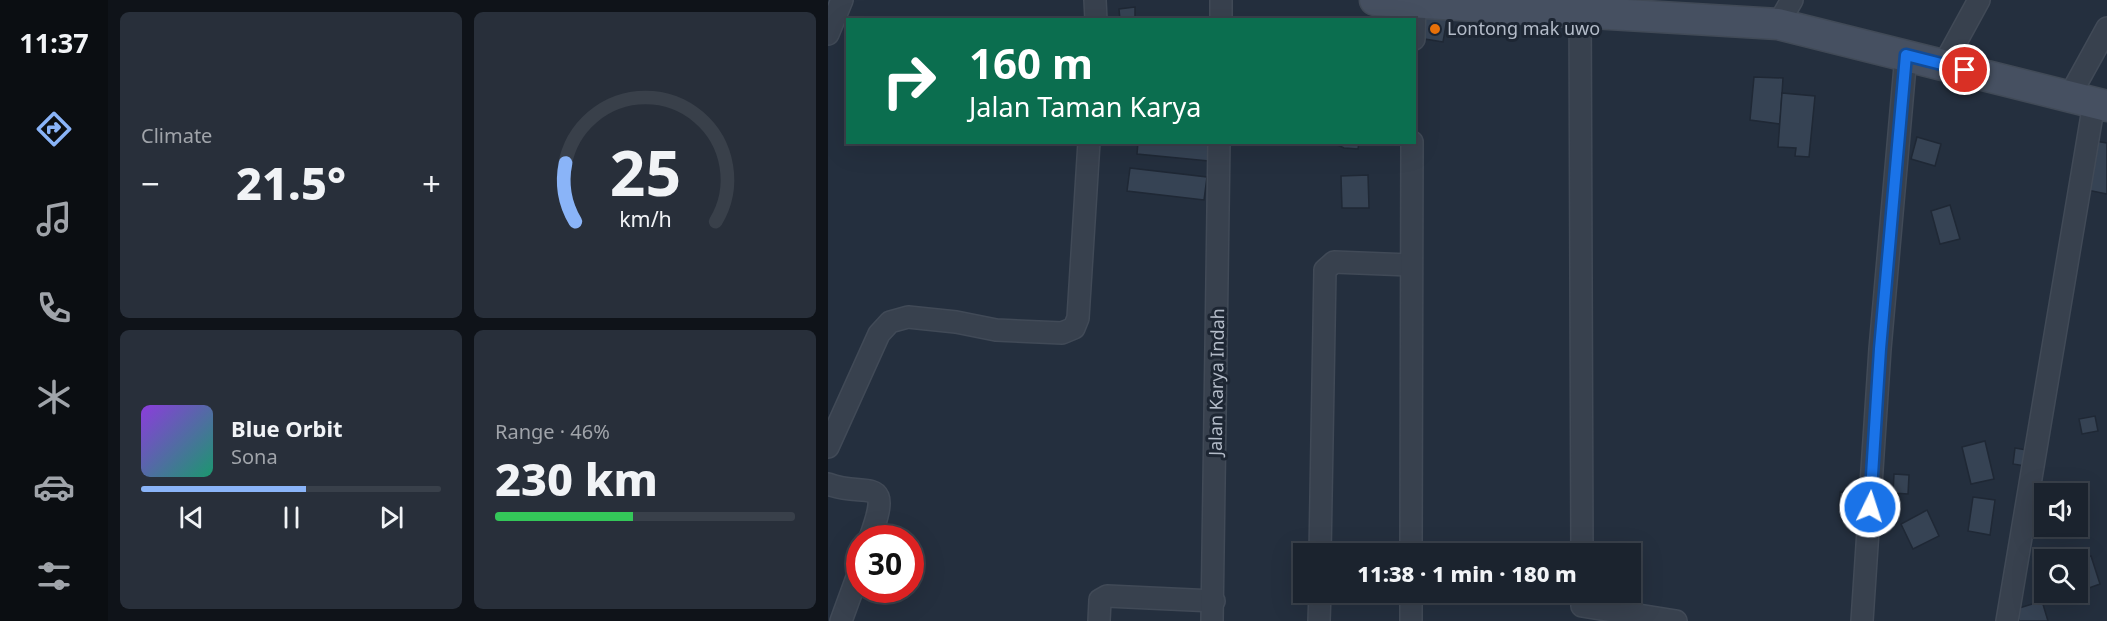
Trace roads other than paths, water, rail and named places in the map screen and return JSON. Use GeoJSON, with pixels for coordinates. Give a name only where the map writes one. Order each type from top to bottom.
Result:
{"type":"FeatureCollection","features":[{"type":"Feature","properties":{"kind":"street"},"geometry":{"type":"LineString","coordinates":[[828,34],[842,0]]}},
{"type":"Feature","properties":{"kind":"street"},"geometry":{"type":"LineString","coordinates":[[1095,0],[1096,18]]}},
{"type":"Feature","properties":{"kind":"street"},"geometry":{"type":"LineString","coordinates":[[1221,0],[1221,18]]}},
{"type":"Feature","properties":{"kind":"street"},"geometry":{"type":"LineString","coordinates":[[1375,0],[1415,3],[1579,5],[1785,12],[1906,55],[2090,102]]}},
{"type":"Feature","properties":{"kind":"street"},"geometry":{"type":"LineString","coordinates":[[1944,64],[1979,0]]}},
{"type":"Feature","properties":{"kind":"street"},"geometry":{"type":"LineString","coordinates":[[1415,3],[1415,18]]}},
{"type":"Feature","properties":{"kind":"street"},"geometry":{"type":"LineString","coordinates":[[1579,5],[1582,543]]}},
{"type":"Feature","properties":{"kind":"street"},"geometry":{"type":"LineString","coordinates":[[2007,621],[2029,501],[2090,102],[2107,28]]}},
{"type":"Feature","properties":{"kind":"street"},"geometry":{"type":"LineString","coordinates":[[1862,621],[1880,349],[1906,55]]}},
{"type":"Feature","properties":{"kind":"street"},"geometry":{"type":"LineString","coordinates":[[828,447],[879,334],[890,322],[920,318],[996,330],[1062,333],[1074,328],[1078,318],[1089,144]]}},
{"type":"Feature","properties":{"kind":"street","name":"Jalan Karya Indah"},"geometry":{"type":"LineString","coordinates":[[1213,611],[1220,144]]}},
{"type":"Feature","properties":{"kind":"street"},"geometry":{"type":"LineString","coordinates":[[1411,543],[1412,144]]}},
{"type":"Feature","properties":{"kind":"street"},"geometry":{"type":"LineString","coordinates":[[1320,543],[1325,270],[1334,262],[1410,265]]}},
{"type":"Feature","properties":{"kind":"street"},"geometry":{"type":"LineString","coordinates":[[828,484],[864,489],[875,493],[879,498],[878,516],[875,525]]}},
{"type":"Feature","properties":{"kind":"street"},"geometry":{"type":"LineString","coordinates":[[1099,621],[1101,600],[1107,596],[1213,611]]}},
{"type":"Feature","properties":{"kind":"street"},"geometry":{"type":"LineString","coordinates":[[841,621],[848,603]]}},
{"type":"Feature","properties":{"kind":"street"},"geometry":{"type":"LineString","coordinates":[[1320,603],[1320,621]]}},
{"type":"Feature","properties":{"kind":"street"},"geometry":{"type":"LineString","coordinates":[[1411,603],[1412,621]]}},
{"type":"Feature","properties":{"kind":"street"},"geometry":{"type":"LineString","coordinates":[[1582,606],[1676,621]]}},
{"type":"Feature","properties":{"kind":"place","name":"Lontong mak uwo"},"geometry":{"type":"Point","coordinates":[1435,29]}}]}
